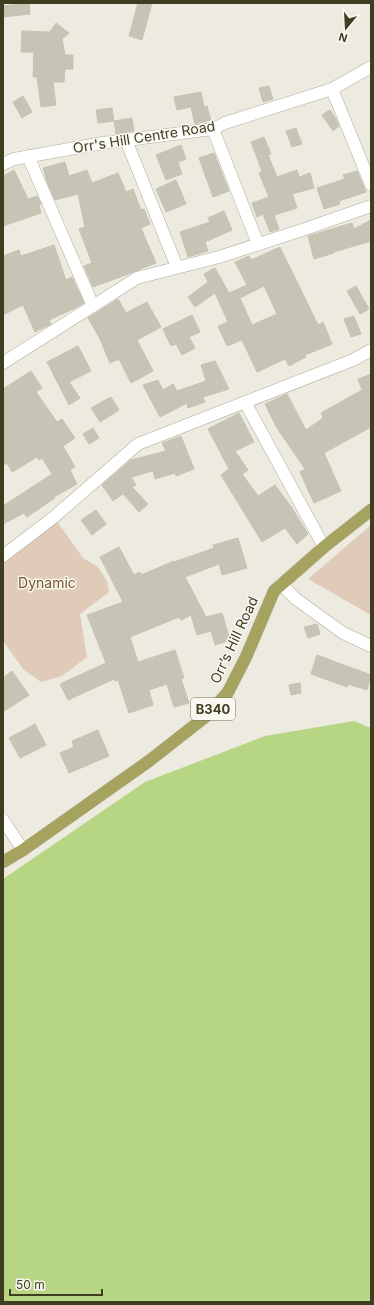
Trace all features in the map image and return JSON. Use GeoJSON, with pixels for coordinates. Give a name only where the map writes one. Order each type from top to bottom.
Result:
{"type":"FeatureCollection","features":[{"type":"Feature","properties":{"kind":"main road","name":"Orr’s Hill Road"},"geometry":{"type":"LineString","coordinates":[[3,862],[23,850],[149,761],[209,714],[228,692],[246,657],[274,591],[324,547],[371,510]]}},
{"type":"Feature","properties":{"kind":"street","name":"Orr's Hill Centre Road"},"geometry":{"type":"LineString","coordinates":[[3,164],[14,159],[28,156],[126,140],[213,129],[225,123],[332,89],[371,67]]}},
{"type":"Feature","properties":{"kind":"street"},"geometry":{"type":"LineString","coordinates":[[332,89],[371,185]]}},
{"type":"Feature","properties":{"kind":"street"},"geometry":{"type":"LineString","coordinates":[[213,129],[258,244]]}},
{"type":"Feature","properties":{"kind":"street"},"geometry":{"type":"LineString","coordinates":[[126,140],[177,267]]}},
{"type":"Feature","properties":{"kind":"street"},"geometry":{"type":"LineString","coordinates":[[28,156],[93,306]]}},
{"type":"Feature","properties":{"kind":"street"},"geometry":{"type":"LineString","coordinates":[[3,363],[137,278],[219,257],[371,206]]}},
{"type":"Feature","properties":{"kind":"street"},"geometry":{"type":"LineString","coordinates":[[3,556],[54,517],[138,444],[353,360],[371,350]]}},
{"type":"Feature","properties":{"kind":"street"},"geometry":{"type":"LineString","coordinates":[[245,402],[324,547]]}},
{"type":"Feature","properties":{"kind":"street"},"geometry":{"type":"LineString","coordinates":[[281,584],[296,599],[343,633],[371,646]]}},
{"type":"Feature","properties":{"kind":"street"},"geometry":{"type":"LineString","coordinates":[[3,820],[23,850]]}},
{"type":"Feature","properties":{"kind":"green space","name":"Dynamic"},"geometry":{"type":"Polygon","coordinates":[[[54,517],[83,558],[98,567],[107,581],[109,592],[80,614],[87,657],[62,676],[41,682],[24,670],[3,641],[3,556],[54,517]]]}},
{"type":"Feature","properties":{"kind":"green space"},"geometry":{"type":"Polygon","coordinates":[[[371,525],[371,615],[308,579],[371,525]]]}},
{"type":"Feature","properties":{"kind":"shaded area"},"geometry":{"type":"Polygon","coordinates":[[[354,721],[371,728],[371,1302],[3,1302],[3,879],[145,782],[265,736],[354,721]]]}},
{"type":"Feature","properties":{"kind":"building"},"geometry":{"type":"Polygon","coordinates":[[[29,3],[30,14],[3,17],[3,6],[29,3]]]}},
{"type":"Feature","properties":{"kind":"building"},"geometry":{"type":"Polygon","coordinates":[[[138,3],[152,3],[142,40],[129,36],[138,3]]]}},
{"type":"Feature","properties":{"kind":"building"},"geometry":{"type":"Polygon","coordinates":[[[56,23],[69,33],[62,39],[65,55],[73,55],[73,69],[65,69],[64,82],[53,82],[56,105],[41,107],[37,77],[33,77],[34,52],[21,52],[22,31],[50,32],[56,23]]]}},
{"type":"Feature","properties":{"kind":"building"},"geometry":{"type":"Polygon","coordinates":[[[269,86],[273,99],[263,102],[259,88],[269,86]]]}},
{"type":"Feature","properties":{"kind":"building"},"geometry":{"type":"Polygon","coordinates":[[[201,92],[204,107],[207,106],[211,120],[195,124],[191,107],[177,110],[174,97],[201,92]]]}},
{"type":"Feature","properties":{"kind":"building"},"geometry":{"type":"Polygon","coordinates":[[[23,96],[32,112],[22,118],[13,102],[23,96]]]}},
{"type":"Feature","properties":{"kind":"building"},"geometry":{"type":"Polygon","coordinates":[[[112,108],[114,121],[98,123],[96,110],[112,108]]]}},
{"type":"Feature","properties":{"kind":"building"},"geometry":{"type":"Polygon","coordinates":[[[330,110],[339,126],[333,131],[322,115],[330,110]]]}},
{"type":"Feature","properties":{"kind":"building"},"geometry":{"type":"Polygon","coordinates":[[[132,118],[134,131],[116,134],[114,121],[132,118]]]}},
{"type":"Feature","properties":{"kind":"building"},"geometry":{"type":"Polygon","coordinates":[[[296,128],[302,144],[292,147],[286,131],[296,128]]]}},
{"type":"Feature","properties":{"kind":"building"},"geometry":{"type":"Polygon","coordinates":[[[264,137],[271,154],[268,155],[277,177],[297,170],[299,177],[310,173],[314,188],[292,194],[297,208],[274,215],[279,229],[270,232],[263,214],[257,217],[252,203],[269,197],[259,173],[262,171],[251,142],[264,137]]]}},
{"type":"Feature","properties":{"kind":"building"},"geometry":{"type":"Polygon","coordinates":[[[181,145],[186,159],[178,162],[182,174],[166,180],[156,155],[181,145]]]}},
{"type":"Feature","properties":{"kind":"building"},"geometry":{"type":"Polygon","coordinates":[[[214,153],[229,191],[213,197],[199,158],[214,153]]]}},
{"type":"Feature","properties":{"kind":"building"},"geometry":{"type":"Polygon","coordinates":[[[65,162],[69,176],[87,170],[92,183],[118,173],[126,192],[133,189],[141,210],[144,209],[150,224],[141,228],[156,263],[93,287],[84,266],[92,263],[79,229],[85,227],[78,194],[55,200],[43,168],[65,162]]]}},
{"type":"Feature","properties":{"kind":"building"},"geometry":{"type":"Polygon","coordinates":[[[14,170],[28,199],[37,196],[41,204],[39,205],[41,213],[3,226],[3,176],[14,170]]]}},
{"type":"Feature","properties":{"kind":"building"},"geometry":{"type":"Polygon","coordinates":[[[357,171],[366,192],[339,201],[340,204],[324,209],[317,188],[345,179],[343,175],[357,171]]]}},
{"type":"Feature","properties":{"kind":"building"},"geometry":{"type":"Polygon","coordinates":[[[176,180],[186,204],[166,212],[156,189],[176,180]]]}},
{"type":"Feature","properties":{"kind":"building"},"geometry":{"type":"Polygon","coordinates":[[[224,211],[232,230],[205,242],[208,251],[188,257],[180,232],[210,222],[208,218],[224,211]]]}},
{"type":"Feature","properties":{"kind":"building"},"geometry":{"type":"Polygon","coordinates":[[[371,220],[371,241],[314,259],[308,236],[352,223],[354,229],[371,220]]]}},
{"type":"Feature","properties":{"kind":"building"},"geometry":{"type":"Polygon","coordinates":[[[54,245],[66,280],[72,277],[84,303],[49,320],[51,324],[35,332],[23,305],[3,315],[3,256],[19,250],[21,256],[54,245]]]}},
{"type":"Feature","properties":{"kind":"building"},"geometry":{"type":"Polygon","coordinates":[[[280,247],[318,325],[323,322],[332,344],[305,355],[306,357],[289,366],[285,359],[257,372],[242,340],[227,346],[218,326],[228,322],[215,293],[195,307],[188,297],[208,282],[204,274],[215,268],[229,293],[247,285],[235,262],[249,256],[251,260],[280,247]],[[264,286],[240,298],[252,325],[277,314],[264,286]]]}},
{"type":"Feature","properties":{"kind":"building"},"geometry":{"type":"Polygon","coordinates":[[[356,286],[369,309],[360,314],[347,291],[356,286]]]}},
{"type":"Feature","properties":{"kind":"building"},"geometry":{"type":"Polygon","coordinates":[[[118,299],[126,313],[147,302],[161,327],[137,340],[153,371],[131,383],[119,359],[110,363],[100,339],[88,318],[118,299]]]}},
{"type":"Feature","properties":{"kind":"building"},"geometry":{"type":"Polygon","coordinates":[[[192,315],[200,332],[189,337],[195,348],[182,355],[176,344],[171,346],[163,329],[192,315]]]}},
{"type":"Feature","properties":{"kind":"building"},"geometry":{"type":"Polygon","coordinates":[[[354,316],[361,334],[351,337],[344,319],[354,316]]]}},
{"type":"Feature","properties":{"kind":"building"},"geometry":{"type":"Polygon","coordinates":[[[78,346],[91,371],[69,382],[80,398],[69,405],[47,362],[78,346]]]}},
{"type":"Feature","properties":{"kind":"building"},"geometry":{"type":"Polygon","coordinates":[[[215,361],[229,389],[203,397],[205,402],[188,408],[187,403],[160,417],[143,385],[158,380],[163,390],[173,384],[177,391],[206,381],[201,365],[215,361]]]}},
{"type":"Feature","properties":{"kind":"building"},"geometry":{"type":"Polygon","coordinates":[[[31,371],[42,388],[36,392],[57,422],[62,419],[75,438],[63,446],[75,467],[70,470],[77,484],[54,497],[55,498],[27,517],[24,513],[3,524],[3,506],[52,474],[42,458],[39,460],[37,457],[12,472],[7,463],[3,466],[3,389],[31,371]]]}},
{"type":"Feature","properties":{"kind":"building"},"geometry":{"type":"Polygon","coordinates":[[[371,374],[371,427],[324,453],[341,491],[314,503],[300,472],[305,469],[277,428],[265,404],[287,394],[306,430],[323,418],[321,413],[362,390],[358,379],[371,374]]]}},
{"type":"Feature","properties":{"kind":"building"},"geometry":{"type":"Polygon","coordinates":[[[111,397],[119,410],[100,422],[91,408],[111,397]]]}},
{"type":"Feature","properties":{"kind":"building"},"geometry":{"type":"Polygon","coordinates":[[[239,413],[254,442],[235,451],[248,470],[242,474],[258,496],[275,485],[292,508],[308,534],[297,544],[285,528],[262,542],[221,475],[229,469],[208,429],[239,413]]]}},
{"type":"Feature","properties":{"kind":"building"},"geometry":{"type":"Polygon","coordinates":[[[93,428],[99,438],[89,444],[83,434],[93,428]]]}},
{"type":"Feature","properties":{"kind":"building"},"geometry":{"type":"Polygon","coordinates":[[[181,436],[194,469],[176,476],[175,473],[155,479],[153,471],[131,477],[136,485],[132,487],[148,504],[139,512],[123,494],[113,501],[102,485],[131,460],[166,451],[162,443],[181,436]]]}},
{"type":"Feature","properties":{"kind":"building"},"geometry":{"type":"Polygon","coordinates":[[[96,510],[106,524],[92,535],[81,520],[96,510]]]}},
{"type":"Feature","properties":{"kind":"building"},"geometry":{"type":"Polygon","coordinates":[[[238,538],[247,568],[222,575],[219,564],[185,577],[206,617],[222,613],[230,640],[215,645],[211,631],[197,635],[191,615],[181,620],[179,617],[130,637],[138,662],[175,650],[184,678],[181,679],[189,703],[174,707],[167,684],[149,690],[153,705],[129,713],[118,680],[115,681],[114,679],[68,700],[60,684],[106,663],[87,615],[123,602],[100,557],[119,547],[134,575],[140,572],[141,575],[174,561],[214,548],[213,545],[238,538]]]}},
{"type":"Feature","properties":{"kind":"building"},"geometry":{"type":"Polygon","coordinates":[[[317,624],[320,634],[308,638],[304,627],[317,624]]]}},
{"type":"Feature","properties":{"kind":"building"},"geometry":{"type":"Polygon","coordinates":[[[317,655],[371,675],[367,690],[348,684],[347,687],[311,674],[317,655]]]}},
{"type":"Feature","properties":{"kind":"building"},"geometry":{"type":"Polygon","coordinates":[[[12,671],[29,695],[3,712],[3,678],[12,671]]]}},
{"type":"Feature","properties":{"kind":"building"},"geometry":{"type":"Polygon","coordinates":[[[300,683],[301,693],[291,695],[289,685],[300,683]]]}},
{"type":"Feature","properties":{"kind":"building"},"geometry":{"type":"Polygon","coordinates":[[[35,724],[46,745],[20,758],[9,738],[35,724]]]}},
{"type":"Feature","properties":{"kind":"building"},"geometry":{"type":"Polygon","coordinates":[[[98,730],[109,756],[69,773],[60,753],[74,747],[72,741],[98,730]]]}}]}
